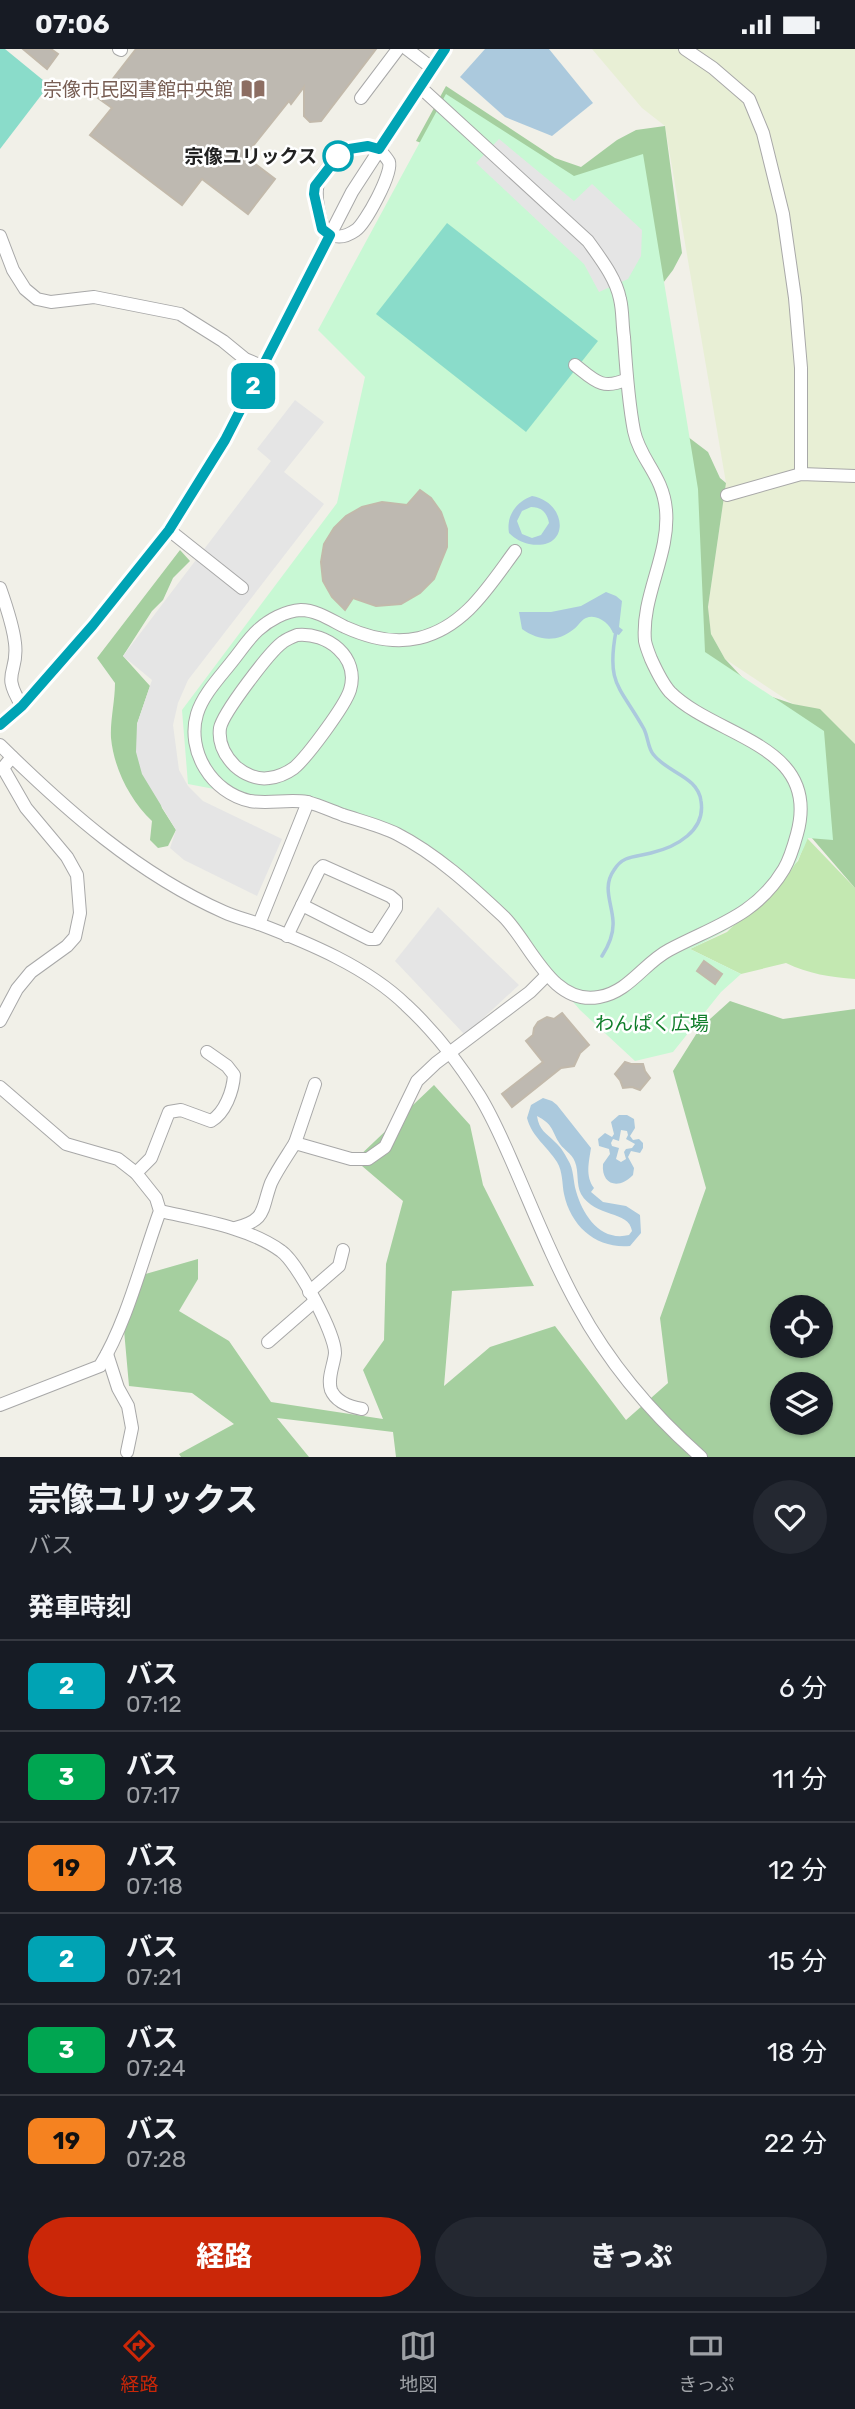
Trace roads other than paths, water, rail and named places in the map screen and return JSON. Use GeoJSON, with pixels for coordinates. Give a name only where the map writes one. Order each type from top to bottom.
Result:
{"type":"FeatureCollection","features":[{"type":"Feature","properties":{"kind":"street"},"geometry":{"type":"LineString","coordinates":[[361,98],[398,49]]}},
{"type":"Feature","properties":{"kind":"street"},"geometry":{"type":"LineString","coordinates":[[407,49],[432,68]]}},
{"type":"Feature","properties":{"kind":"street"},"geometry":{"type":"LineString","coordinates":[[0,725],[22,706],[93,625],[169,530],[225,440],[330,235],[379,149],[444,49]]}},
{"type":"Feature","properties":{"kind":"street"},"geometry":{"type":"LineString","coordinates":[[685,49],[713,68],[749,99],[763,133],[783,214],[795,298],[801,368],[801,474]]}},
{"type":"Feature","properties":{"kind":"street"},"geometry":{"type":"LineString","coordinates":[[420,87],[588,241],[620,296],[635,437],[662,484],[667,512],[665,544],[647,612],[645,643],[656,671],[669,690],[690,706],[779,758],[790,771],[801,801],[802,818],[784,870],[754,905],[733,920],[664,952],[620,990],[604,997],[588,998],[572,994],[547,975],[508,920],[444,865],[396,834],[307,802],[247,800],[223,788],[206,772],[198,756],[194,738],[195,719],[201,702],[255,632],[277,616],[302,610],[326,616],[368,636],[390,640],[424,637],[459,619],[475,604],[515,551]]}},
{"type":"Feature","properties":{"kind":"street"},"geometry":{"type":"LineString","coordinates":[[368,146],[379,149],[389,163],[389,176],[358,229],[342,236],[330,235],[322,229],[314,194],[315,186],[343,150],[368,146]]}},
{"type":"Feature","properties":{"kind":"street"},"geometry":{"type":"LineString","coordinates":[[0,236],[13,270],[25,289],[37,299],[51,303],[94,297],[180,314],[223,341],[244,359],[264,367]]}},
{"type":"Feature","properties":{"kind":"street"},"geometry":{"type":"LineString","coordinates":[[575,365],[604,384],[615,385],[627,379]]}},
{"type":"Feature","properties":{"kind":"street"},"geometry":{"type":"LineString","coordinates":[[727,495],[801,474],[855,476]]}},
{"type":"Feature","properties":{"kind":"street"},"geometry":{"type":"LineString","coordinates":[[169,530],[242,588]]}},
{"type":"Feature","properties":{"kind":"street"},"geometry":{"type":"LineString","coordinates":[[0,588],[15,644],[15,659],[8,686],[22,706]]}},
{"type":"Feature","properties":{"kind":"street"},"geometry":{"type":"LineString","coordinates":[[297,635],[314,635],[328,641],[339,649],[350,668],[350,690],[341,708],[298,764],[278,776],[267,779],[248,775],[238,769],[225,754],[220,734],[221,724],[230,708],[273,651],[297,635]]}},
{"type":"Feature","properties":{"kind":"street"},"geometry":{"type":"LineString","coordinates":[[0,745],[79,818],[127,855],[224,912],[316,948],[367,975],[405,1004],[450,1052],[480,1097],[497,1128],[552,1254],[578,1307],[598,1339],[627,1381],[679,1438],[701,1457]]}},
{"type":"Feature","properties":{"kind":"street"},"geometry":{"type":"LineString","coordinates":[[0,1021],[17,989],[31,972],[75,937],[79,913],[77,874],[67,857],[26,808],[3,768],[12,757]]}},
{"type":"Feature","properties":{"kind":"street"},"geometry":{"type":"LineString","coordinates":[[258,924],[307,802]]}},
{"type":"Feature","properties":{"kind":"street"},"geometry":{"type":"LineString","coordinates":[[286,936],[319,870],[323,866],[396,901],[396,908],[376,939],[369,939],[302,905]]}},
{"type":"Feature","properties":{"kind":"street"},"geometry":{"type":"LineString","coordinates":[[295,1143],[351,1159],[368,1159],[385,1147],[417,1081],[450,1052],[530,992],[547,975]]}},
{"type":"Feature","properties":{"kind":"street"},"geometry":{"type":"LineString","coordinates":[[136,1173],[151,1157],[169,1112],[181,1110],[211,1121],[220,1114],[234,1076],[227,1066],[207,1052]]}},
{"type":"Feature","properties":{"kind":"street"},"geometry":{"type":"LineString","coordinates":[[235,1228],[258,1220],[265,1209],[272,1183],[295,1143],[315,1084]]}},
{"type":"Feature","properties":{"kind":"street"},"geometry":{"type":"LineString","coordinates":[[0,1087],[66,1144],[118,1159],[136,1173],[156,1198],[160,1211],[107,1354],[100,1366],[0,1405]]}},
{"type":"Feature","properties":{"kind":"street"},"geometry":{"type":"LineString","coordinates":[[160,1211],[235,1228],[282,1251],[312,1296],[330,1330],[335,1352],[330,1379],[331,1391],[338,1400],[353,1408],[362,1409]]}},
{"type":"Feature","properties":{"kind":"street"},"geometry":{"type":"LineString","coordinates":[[268,1342],[339,1266],[343,1249]]}},
{"type":"Feature","properties":{"kind":"street"},"geometry":{"type":"LineString","coordinates":[[107,1354],[118,1388],[128,1406],[132,1428],[127,1451]]}},
{"type":"Feature","properties":{"kind":"waterway"},"geometry":{"type":"LineString","coordinates":[[602,956],[613,930],[608,889],[614,870],[630,857],[661,850],[679,842],[694,829],[701,812],[699,793],[694,786],[651,752],[644,729],[617,684],[613,663],[616,631]]}},
{"type":"Feature","properties":{"kind":"place","name":"宗像市民図書館中央館"},"geometry":{"type":"Point","coordinates":[253,89]}},
{"type":"Feature","properties":{"kind":"place","name":"宗像ユリックス"},"geometry":{"type":"Point","coordinates":[338,156]}},
{"type":"Feature","properties":{"kind":"park label","name":"わんぱく広場"},"geometry":{"type":"Point","coordinates":[652,1023]}}]}
